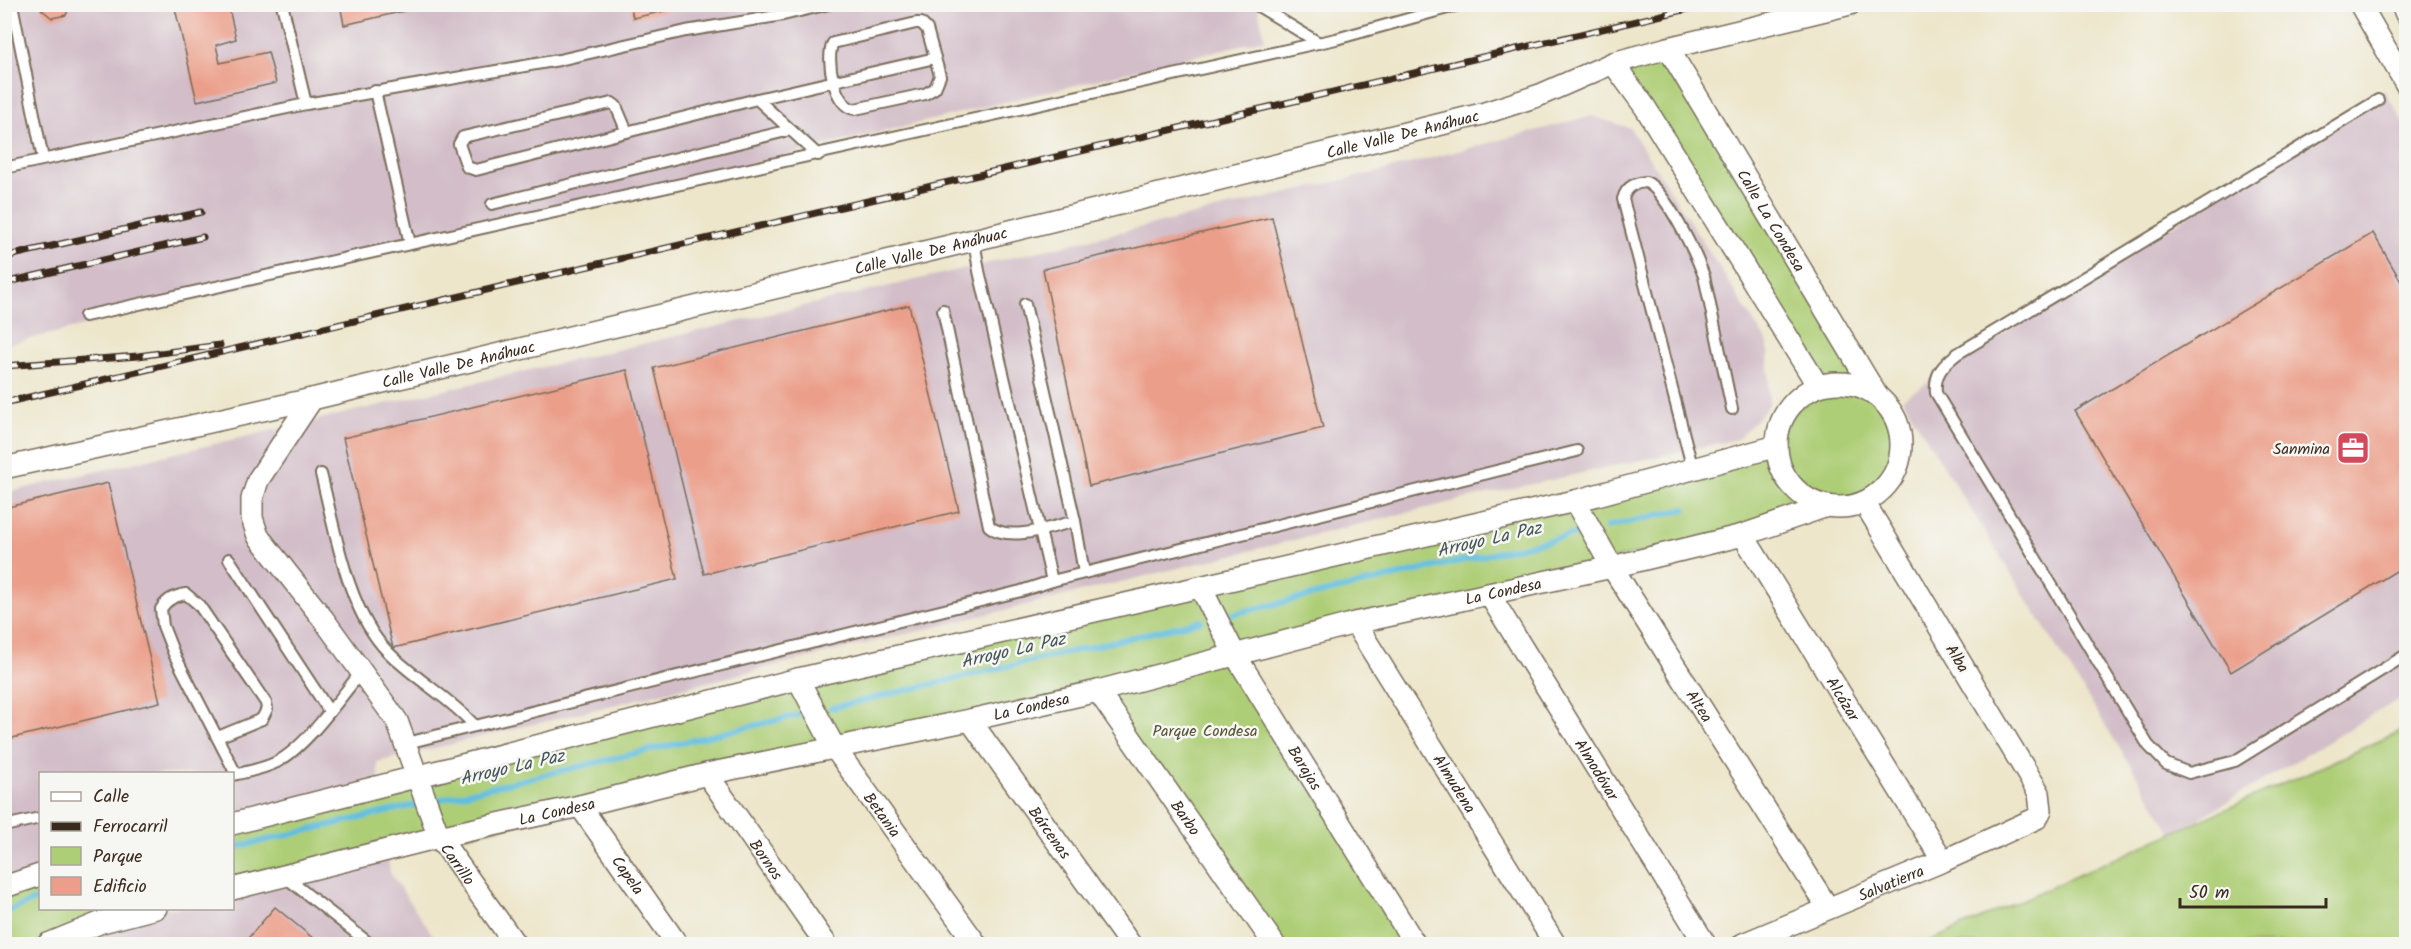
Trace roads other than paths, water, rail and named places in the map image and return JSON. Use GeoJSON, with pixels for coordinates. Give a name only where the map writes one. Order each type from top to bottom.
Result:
{"type":"FeatureCollection","features":[{"type":"Feature","properties":{"kind":"street","name":"Calle Valle De Anáhuac"},"geometry":{"type":"LineString","coordinates":[[4,468],[312,399],[974,240],[1482,114],[1540,95],[1613,63],[1850,4]]}},
{"type":"Feature","properties":{"kind":"street"},"geometry":{"type":"LineString","coordinates":[[2360,4],[2406,84]]}},
{"type":"Feature","properties":{"kind":"street"},"geometry":{"type":"LineString","coordinates":[[2402,4],[2406,14]]}},
{"type":"Feature","properties":{"kind":"street","name":"Calle La Condesa"},"geometry":{"type":"LineString","coordinates":[[1668,48],[1876,394]]}},
{"type":"Feature","properties":{"kind":"street"},"geometry":{"type":"LineString","coordinates":[[1613,63],[1651,117],[1818,386]]}},
{"type":"Feature","properties":{"kind":"street"},"geometry":{"type":"LineString","coordinates":[[1838,382],[1858,385],[1876,394],[1889,407],[1898,423],[1901,442],[1899,460],[1892,477],[1880,491],[1864,502],[1846,507],[1827,506],[1807,498],[1791,485],[1781,467],[1777,447],[1781,421],[1796,400],[1818,386],[1838,382]]}},
{"type":"Feature","properties":{"kind":"street","name":"Carrillo"},"geometry":{"type":"LineString","coordinates":[[312,399],[258,480],[252,499],[252,518],[258,536],[362,671],[397,721],[436,832],[515,945]]}},
{"type":"Feature","properties":{"kind":"street"},"geometry":{"type":"LineString","coordinates":[[234,824],[418,781],[798,679],[1575,501],[1777,447]]}},
{"type":"Feature","properties":{"kind":"street","name":"Altea"},"geometry":{"type":"LineString","coordinates":[[1575,501],[1612,567],[1828,908]]}},
{"type":"Feature","properties":{"kind":"street","name":"Alba"},"geometry":{"type":"LineString","coordinates":[[1864,502],[2039,793],[2041,810],[2037,818]]}},
{"type":"Feature","properties":{"kind":"street","name":"La Condesa"},"geometry":{"type":"LineString","coordinates":[[234,888],[436,832],[580,806],[707,774],[1098,691],[1234,653],[1356,623],[1612,567],[1743,535],[1827,506]]}},
{"type":"Feature","properties":{"kind":"street","name":"Alcázar"},"geometry":{"type":"LineString","coordinates":[[1743,535],[1943,861]]}},
{"type":"Feature","properties":{"kind":"street","name":"Barajas"},"geometry":{"type":"LineString","coordinates":[[1201,588],[1234,653],[1415,945]]}},
{"type":"Feature","properties":{"kind":"street","name":"Almodóvar"},"geometry":{"type":"LineString","coordinates":[[1489,594],[1705,945]]}},
{"type":"Feature","properties":{"kind":"street","name":"Almudena"},"geometry":{"type":"LineString","coordinates":[[1356,623],[1555,945]]}},
{"type":"Feature","properties":{"kind":"street","name":"Betania"},"geometry":{"type":"LineString","coordinates":[[798,679],[834,747],[976,945]]}},
{"type":"Feature","properties":{"kind":"street","name":"Barbo"},"geometry":{"type":"LineString","coordinates":[[1098,691],[1274,945]]}},
{"type":"Feature","properties":{"kind":"street","name":"Bárcenas"},"geometry":{"type":"LineString","coordinates":[[970,720],[1130,945]]}},
{"type":"Feature","properties":{"kind":"street","name":"Bornos"},"geometry":{"type":"LineString","coordinates":[[707,774],[826,945]]}},
{"type":"Feature","properties":{"kind":"street","name":"Capela"},"geometry":{"type":"LineString","coordinates":[[580,806],[677,945]]}},
{"type":"Feature","properties":{"kind":"street","name":"Salvatierra"},"geometry":{"type":"LineString","coordinates":[[1743,945],[1943,861],[2037,818]]}},
{"type":"Feature","properties":{"kind":"street"},"geometry":{"type":"LineString","coordinates":[[4,887],[39,874]]}},
{"type":"Feature","properties":{"kind":"street"},"geometry":{"type":"LineString","coordinates":[[48,945],[102,922],[152,910]]}},
{"type":"Feature","properties":{"kind":"lane"},"geometry":{"type":"LineString","coordinates":[[12,4],[43,159]]}},
{"type":"Feature","properties":{"kind":"lane"},"geometry":{"type":"LineString","coordinates":[[282,4],[306,104]]}},
{"type":"Feature","properties":{"kind":"lane"},"geometry":{"type":"LineString","coordinates":[[4,168],[306,104],[558,60],[782,10],[829,4]]}},
{"type":"Feature","properties":{"kind":"lane"},"geometry":{"type":"LineString","coordinates":[[1255,4],[1319,43]]}},
{"type":"Feature","properties":{"kind":"lane"},"geometry":{"type":"LineString","coordinates":[[85,316],[1319,43],[1462,4]]}},
{"type":"Feature","properties":{"kind":"lane"},"geometry":{"type":"LineString","coordinates":[[921,23],[927,29],[935,58],[940,76],[931,92],[850,109],[841,102],[829,57],[833,43],[921,23]]}},
{"type":"Feature","properties":{"kind":"lane"},"geometry":{"type":"LineString","coordinates":[[627,132],[616,106],[612,103],[463,137],[459,144],[467,167],[476,170],[627,132],[757,99],[935,58]]}},
{"type":"Feature","properties":{"kind":"lane"},"geometry":{"type":"LineString","coordinates":[[375,91],[410,244]]}},
{"type":"Feature","properties":{"kind":"lane"},"geometry":{"type":"LineString","coordinates":[[757,99],[818,155]]}},
{"type":"Feature","properties":{"kind":"lane"},"geometry":{"type":"LineString","coordinates":[[2378,100],[1957,354],[1944,364],[1935,381],[1936,393],[2148,744],[2166,764],[2189,773],[2235,761],[2406,655]]}},
{"type":"Feature","properties":{"kind":"lane"},"geometry":{"type":"LineString","coordinates":[[492,204],[790,130]]}},
{"type":"Feature","properties":{"kind":"lane"},"geometry":{"type":"LineString","coordinates":[[1693,470],[1623,199],[1629,187],[1634,184],[1646,182],[1659,191],[1697,258],[1704,276],[1732,409]]}},
{"type":"Feature","properties":{"kind":"lane"},"geometry":{"type":"LineString","coordinates":[[974,240],[979,271],[1052,581]]}},
{"type":"Feature","properties":{"kind":"lane"},"geometry":{"type":"LineString","coordinates":[[1025,304],[1075,521],[1083,573]]}},
{"type":"Feature","properties":{"kind":"lane"},"geometry":{"type":"LineString","coordinates":[[943,309],[989,526],[995,531],[1009,534],[1039,530],[1075,521]]}},
{"type":"Feature","properties":{"kind":"lane"},"geometry":{"type":"LineString","coordinates":[[406,743],[1577,451]]}},
{"type":"Feature","properties":{"kind":"lane"},"geometry":{"type":"LineString","coordinates":[[321,474],[346,575],[371,630],[390,654],[461,710],[475,726]]}},
{"type":"Feature","properties":{"kind":"lane"},"geometry":{"type":"LineString","coordinates":[[229,559],[329,711]]}},
{"type":"Feature","properties":{"kind":"lane"},"geometry":{"type":"LineString","coordinates":[[218,737],[262,719],[267,710],[266,703],[199,605],[186,594],[178,595],[170,599],[161,609],[163,626],[174,654],[218,737],[233,772]]}},
{"type":"Feature","properties":{"kind":"lane"},"geometry":{"type":"LineString","coordinates":[[234,775],[268,766],[290,754],[362,671]]}},
{"type":"Feature","properties":{"kind":"lane"},"geometry":{"type":"LineString","coordinates":[[4,826],[39,818]]}},
{"type":"Feature","properties":{"kind":"lane"},"geometry":{"type":"LineString","coordinates":[[284,876],[370,945]]}},
{"type":"Feature","properties":{"kind":"waterway","name":"Arroyo La Paz"},"geometry":{"type":"LineString","coordinates":[[1607,527],[1685,509]]}},
{"type":"Feature","properties":{"kind":"waterway","name":"Arroyo La Paz"},"geometry":{"type":"LineString","coordinates":[[1233,614],[1576,534]]}},
{"type":"Feature","properties":{"kind":"waterway","name":"Arroyo La Paz"},"geometry":{"type":"LineString","coordinates":[[831,708],[1201,621]]}},
{"type":"Feature","properties":{"kind":"waterway","name":"Arroyo La Paz"},"geometry":{"type":"LineString","coordinates":[[234,848],[799,715]]}},
{"type":"Feature","properties":{"kind":"waterway","name":"Arroyo La Paz"},"geometry":{"type":"LineString","coordinates":[[4,913],[39,898]]}},
{"type":"Feature","properties":{"kind":"railway"},"geometry":{"type":"LineString","coordinates":[[4,403],[1709,4]]}},
{"type":"Feature","properties":{"kind":"railway"},"geometry":{"type":"LineString","coordinates":[[1700,9],[1734,4]]}},
{"type":"Feature","properties":{"kind":"railway"},"geometry":{"type":"LineString","coordinates":[[4,257],[201,212]]}},
{"type":"Feature","properties":{"kind":"railway"},"geometry":{"type":"LineString","coordinates":[[4,283],[203,237]]}},
{"type":"Feature","properties":{"kind":"railway"},"geometry":{"type":"LineString","coordinates":[[4,366],[138,356],[220,345]]}},
{"type":"Feature","properties":{"kind":"place","name":"Sanmina"},"geometry":{"type":"Point","coordinates":[2353,448]}},
{"type":"Feature","properties":{"kind":"park label","name":"Parque Condesa"},"geometry":{"type":"Point","coordinates":[1205,730]}}]}
